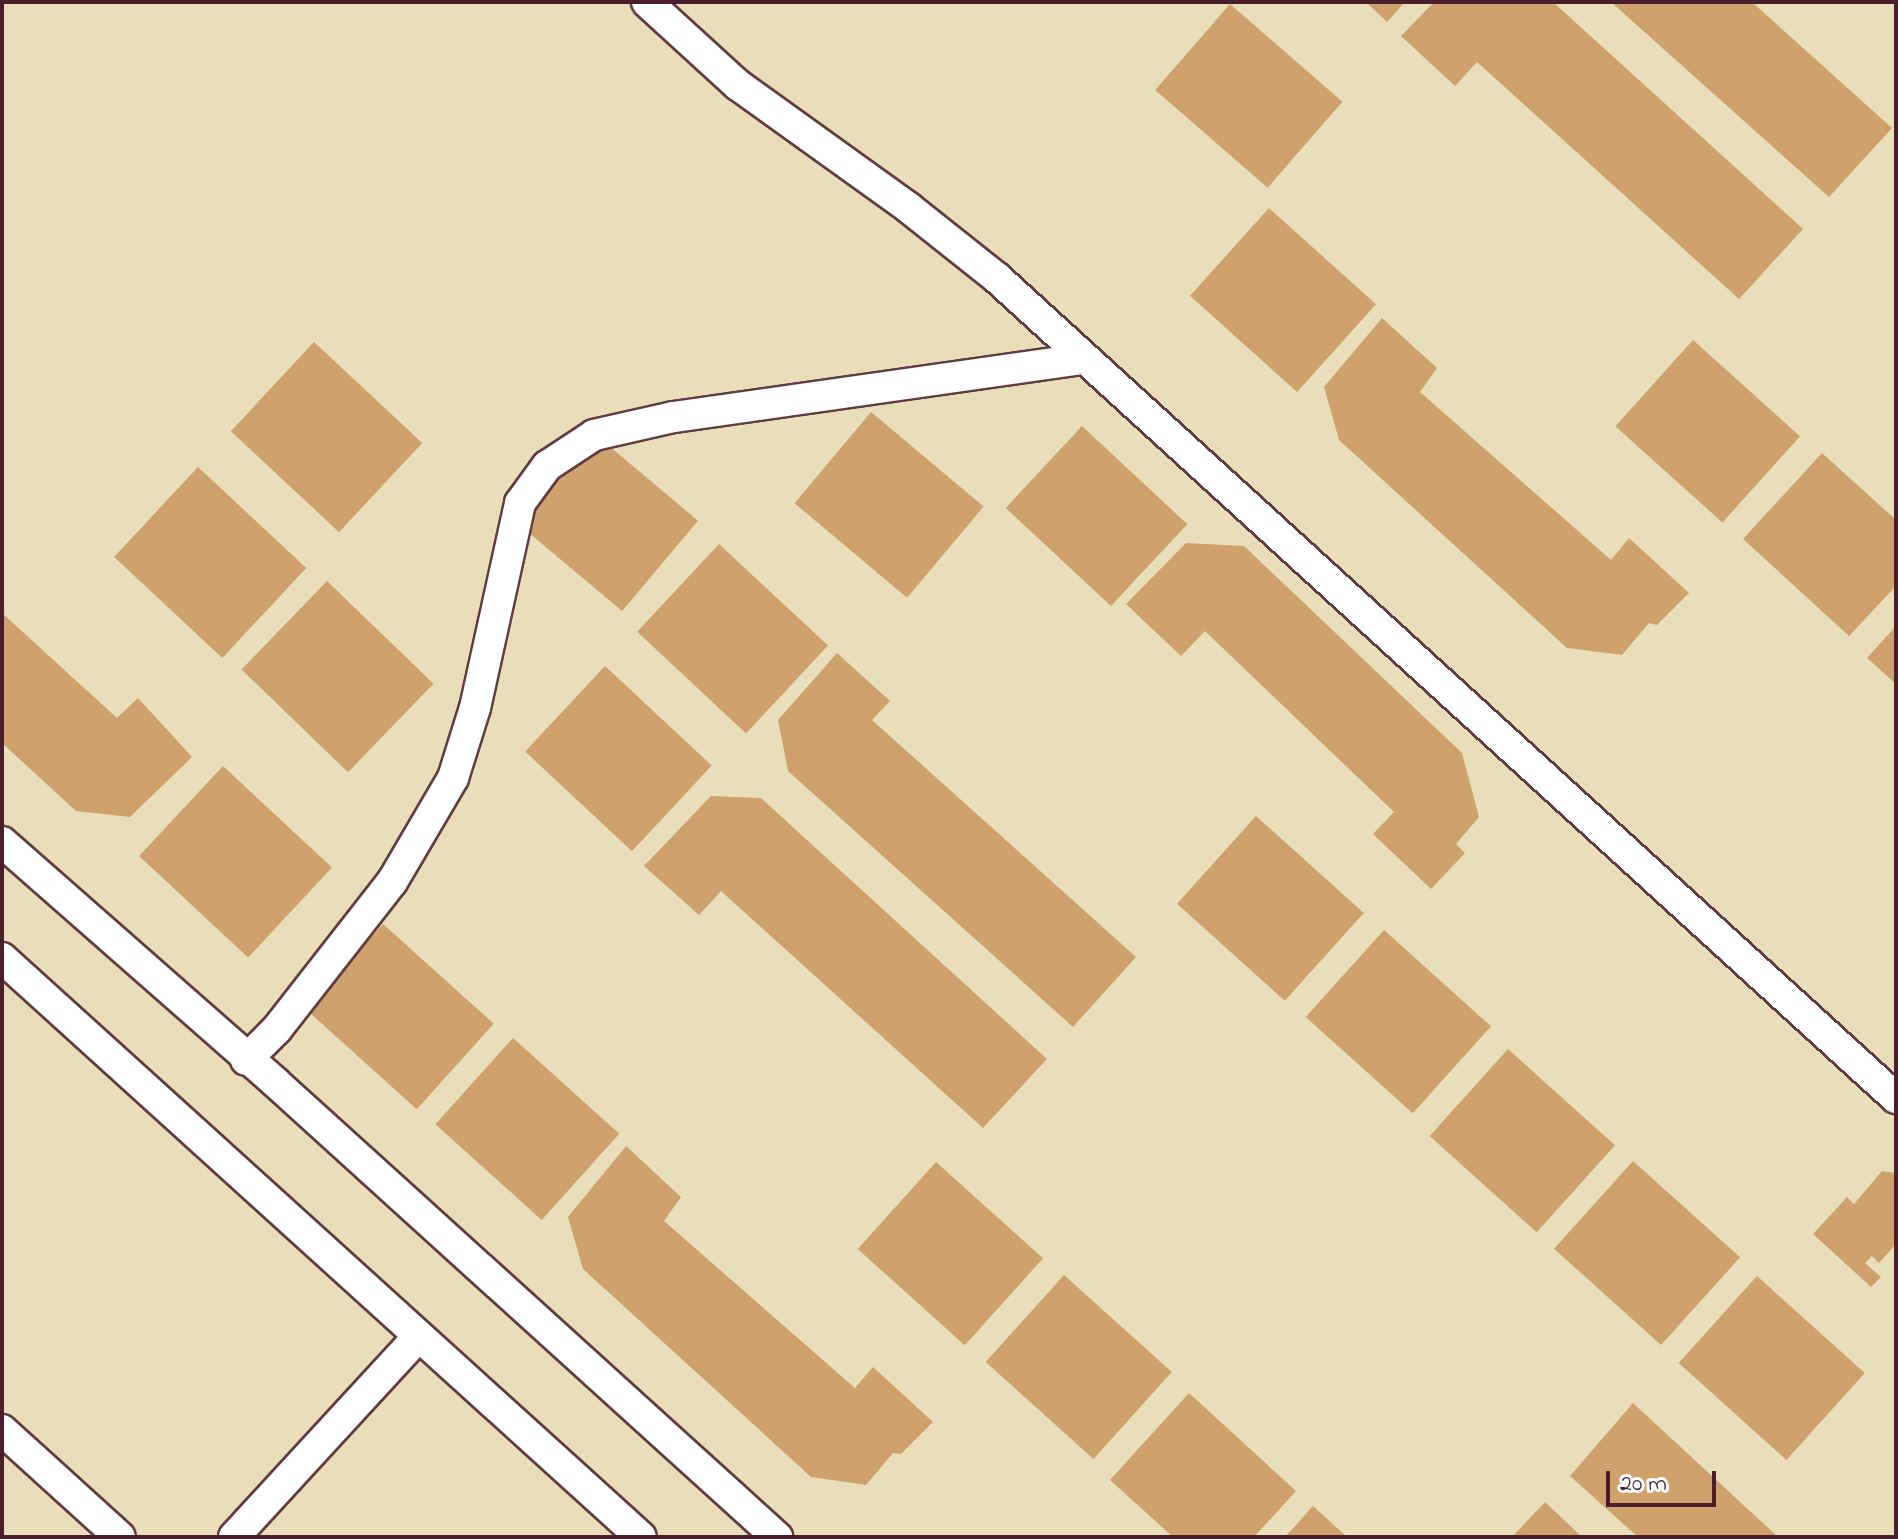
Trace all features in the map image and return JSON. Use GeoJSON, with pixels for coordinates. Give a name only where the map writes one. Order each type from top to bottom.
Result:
{"type":"FeatureCollection","features":[{"type":"Feature","properties":{"kind":"street"},"geometry":{"type":"LineString","coordinates":[[647,2],[738,85],[909,208],[997,278],[1082,359],[1896,1098]]}},
{"type":"Feature","properties":{"kind":"street"},"geometry":{"type":"LineString","coordinates":[[246,1060],[277,1029],[392,882],[453,778],[475,708],[520,503],[547,466],[594,435],[674,417],[1082,359]]}},
{"type":"Feature","properties":{"kind":"street"},"geometry":{"type":"LineString","coordinates":[[2,842],[246,1060],[275,1082],[777,1537]]}},
{"type":"Feature","properties":{"kind":"street"},"geometry":{"type":"LineString","coordinates":[[2,958],[641,1537]]}},
{"type":"Feature","properties":{"kind":"street"},"geometry":{"type":"LineString","coordinates":[[234,1537],[419,1336]]}},
{"type":"Feature","properties":{"kind":"street"},"geometry":{"type":"LineString","coordinates":[[2,1430],[120,1537]]}},
{"type":"Feature","properties":{"kind":"building"},"geometry":{"type":"Polygon","coordinates":[[[1366,2],[1405,2],[1387,22],[1366,2]]]}},
{"type":"Feature","properties":{"kind":"building"},"geometry":{"type":"Polygon","coordinates":[[[1434,2],[1553,2],[1803,229],[1739,299],[1477,62],[1455,86],[1401,36],[1434,2]]]}},
{"type":"Feature","properties":{"kind":"building"},"geometry":{"type":"Polygon","coordinates":[[[1611,2],[1752,2],[1892,128],[1829,197],[1611,2]]]}},
{"type":"Feature","properties":{"kind":"building"},"geometry":{"type":"Polygon","coordinates":[[[1230,4],[1342,102],[1268,188],[1155,90],[1230,4]]]}},
{"type":"Feature","properties":{"kind":"building"},"geometry":{"type":"Polygon","coordinates":[[[1269,208],[1376,304],[1297,392],[1190,296],[1269,208]]]}},
{"type":"Feature","properties":{"kind":"building"},"geometry":{"type":"Polygon","coordinates":[[[1382,318],[1437,368],[1420,392],[1611,560],[1629,538],[1689,593],[1657,625],[1649,623],[1622,655],[1567,648],[1339,440],[1324,387],[1382,318]]]}},
{"type":"Feature","properties":{"kind":"building"},"geometry":{"type":"Polygon","coordinates":[[[1693,340],[1800,436],[1722,523],[1615,426],[1693,340]]]}},
{"type":"Feature","properties":{"kind":"building"},"geometry":{"type":"Polygon","coordinates":[[[314,342],[422,443],[339,532],[231,431],[314,342]]]}},
{"type":"Feature","properties":{"kind":"building"},"geometry":{"type":"Polygon","coordinates":[[[871,412],[984,506],[907,598],[795,503],[871,412]]]}},
{"type":"Feature","properties":{"kind":"building"},"geometry":{"type":"Polygon","coordinates":[[[1082,426],[1187,524],[1111,606],[1006,508],[1082,426]]]}},
{"type":"Feature","properties":{"kind":"building"},"geometry":{"type":"Polygon","coordinates":[[[590,430],[698,521],[622,611],[514,520],[590,430]]]}},
{"type":"Feature","properties":{"kind":"building"},"geometry":{"type":"Polygon","coordinates":[[[1822,453],[1896,520],[1896,586],[1849,636],[1743,539],[1822,453]]]}},
{"type":"Feature","properties":{"kind":"building"},"geometry":{"type":"Polygon","coordinates":[[[198,467],[306,568],[222,658],[114,557],[198,467]]]}},
{"type":"Feature","properties":{"kind":"building"},"geometry":{"type":"Polygon","coordinates":[[[1186,543],[1244,546],[1462,753],[1479,817],[1456,844],[1465,853],[1431,889],[1373,834],[1394,812],[1205,631],[1181,656],[1126,604],[1186,543]]]}},
{"type":"Feature","properties":{"kind":"building"},"geometry":{"type":"Polygon","coordinates":[[[719,544],[828,646],[746,733],[637,632],[719,544]]]}},
{"type":"Feature","properties":{"kind":"building"},"geometry":{"type":"Polygon","coordinates":[[[327,581],[433,684],[348,772],[242,669],[327,581]]]}},
{"type":"Feature","properties":{"kind":"building"},"geometry":{"type":"Polygon","coordinates":[[[2,613],[117,718],[138,698],[192,757],[130,817],[76,811],[2,743],[2,613]]]}},
{"type":"Feature","properties":{"kind":"building"},"geometry":{"type":"Polygon","coordinates":[[[1896,626],[1896,684],[1867,658],[1896,626]]]}},
{"type":"Feature","properties":{"kind":"building"},"geometry":{"type":"Polygon","coordinates":[[[837,653],[890,701],[872,720],[1136,957],[1073,1027],[788,771],[778,720],[837,653]]]}},
{"type":"Feature","properties":{"kind":"building"},"geometry":{"type":"Polygon","coordinates":[[[605,666],[712,766],[632,851],[525,752],[605,666]]]}},
{"type":"Feature","properties":{"kind":"building"},"geometry":{"type":"Polygon","coordinates":[[[223,766],[332,868],[248,958],[139,856],[223,766]]]}},
{"type":"Feature","properties":{"kind":"building"},"geometry":{"type":"Polygon","coordinates":[[[711,796],[761,798],[1047,1059],[983,1128],[721,891],[699,915],[644,866],[711,796]]]}},
{"type":"Feature","properties":{"kind":"building"},"geometry":{"type":"Polygon","coordinates":[[[1256,816],[1364,913],[1285,1001],[1177,904],[1256,816]]]}},
{"type":"Feature","properties":{"kind":"building"},"geometry":{"type":"Polygon","coordinates":[[[383,924],[494,1024],[417,1109],[306,1009],[383,924]]]}},
{"type":"Feature","properties":{"kind":"building"},"geometry":{"type":"Polygon","coordinates":[[[1384,930],[1491,1026],[1413,1113],[1306,1017],[1384,930]]]}},
{"type":"Feature","properties":{"kind":"building"},"geometry":{"type":"Polygon","coordinates":[[[513,1038],[619,1134],[542,1220],[435,1124],[513,1038]]]}},
{"type":"Feature","properties":{"kind":"building"},"geometry":{"type":"Polygon","coordinates":[[[1508,1049],[1615,1145],[1537,1232],[1430,1136],[1508,1049]]]}},
{"type":"Feature","properties":{"kind":"building"},"geometry":{"type":"Polygon","coordinates":[[[626,1146],[681,1197],[664,1221],[855,1388],[873,1367],[933,1422],[901,1454],[893,1453],[866,1485],[811,1477],[583,1269],[568,1217],[626,1146]]]}},
{"type":"Feature","properties":{"kind":"building"},"geometry":{"type":"Polygon","coordinates":[[[1633,1161],[1740,1257],[1661,1345],[1554,1249],[1633,1161]]]}},
{"type":"Feature","properties":{"kind":"building"},"geometry":{"type":"Polygon","coordinates":[[[936,1162],[1043,1258],[965,1345],[858,1249],[936,1162]]]}},
{"type":"Feature","properties":{"kind":"building"},"geometry":{"type":"Polygon","coordinates":[[[1882,1171],[1896,1173],[1896,1244],[1879,1263],[1872,1256],[1865,1263],[1881,1277],[1871,1287],[1813,1234],[1847,1197],[1854,1204],[1882,1171]]]}},
{"type":"Feature","properties":{"kind":"building"},"geometry":{"type":"Polygon","coordinates":[[[1064,1275],[1172,1372],[1093,1459],[986,1362],[1064,1275]]]}},
{"type":"Feature","properties":{"kind":"building"},"geometry":{"type":"Polygon","coordinates":[[[1757,1276],[1865,1373],[1786,1460],[1679,1363],[1757,1276]]]}},
{"type":"Feature","properties":{"kind":"building"},"geometry":{"type":"Polygon","coordinates":[[[1189,1393],[1296,1491],[1254,1537],[1173,1537],[1110,1480],[1189,1393]]]}},
{"type":"Feature","properties":{"kind":"building"},"geometry":{"type":"Polygon","coordinates":[[[1633,1403],[1778,1537],[1638,1537],[1570,1476],[1633,1403]]]}},
{"type":"Feature","properties":{"kind":"building"},"geometry":{"type":"Polygon","coordinates":[[[1545,1502],[1582,1537],[1512,1537],[1545,1502]]]}},
{"type":"Feature","properties":{"kind":"building"},"geometry":{"type":"Polygon","coordinates":[[[1313,1506],[1347,1537],[1285,1537],[1313,1506]]]}}]}
